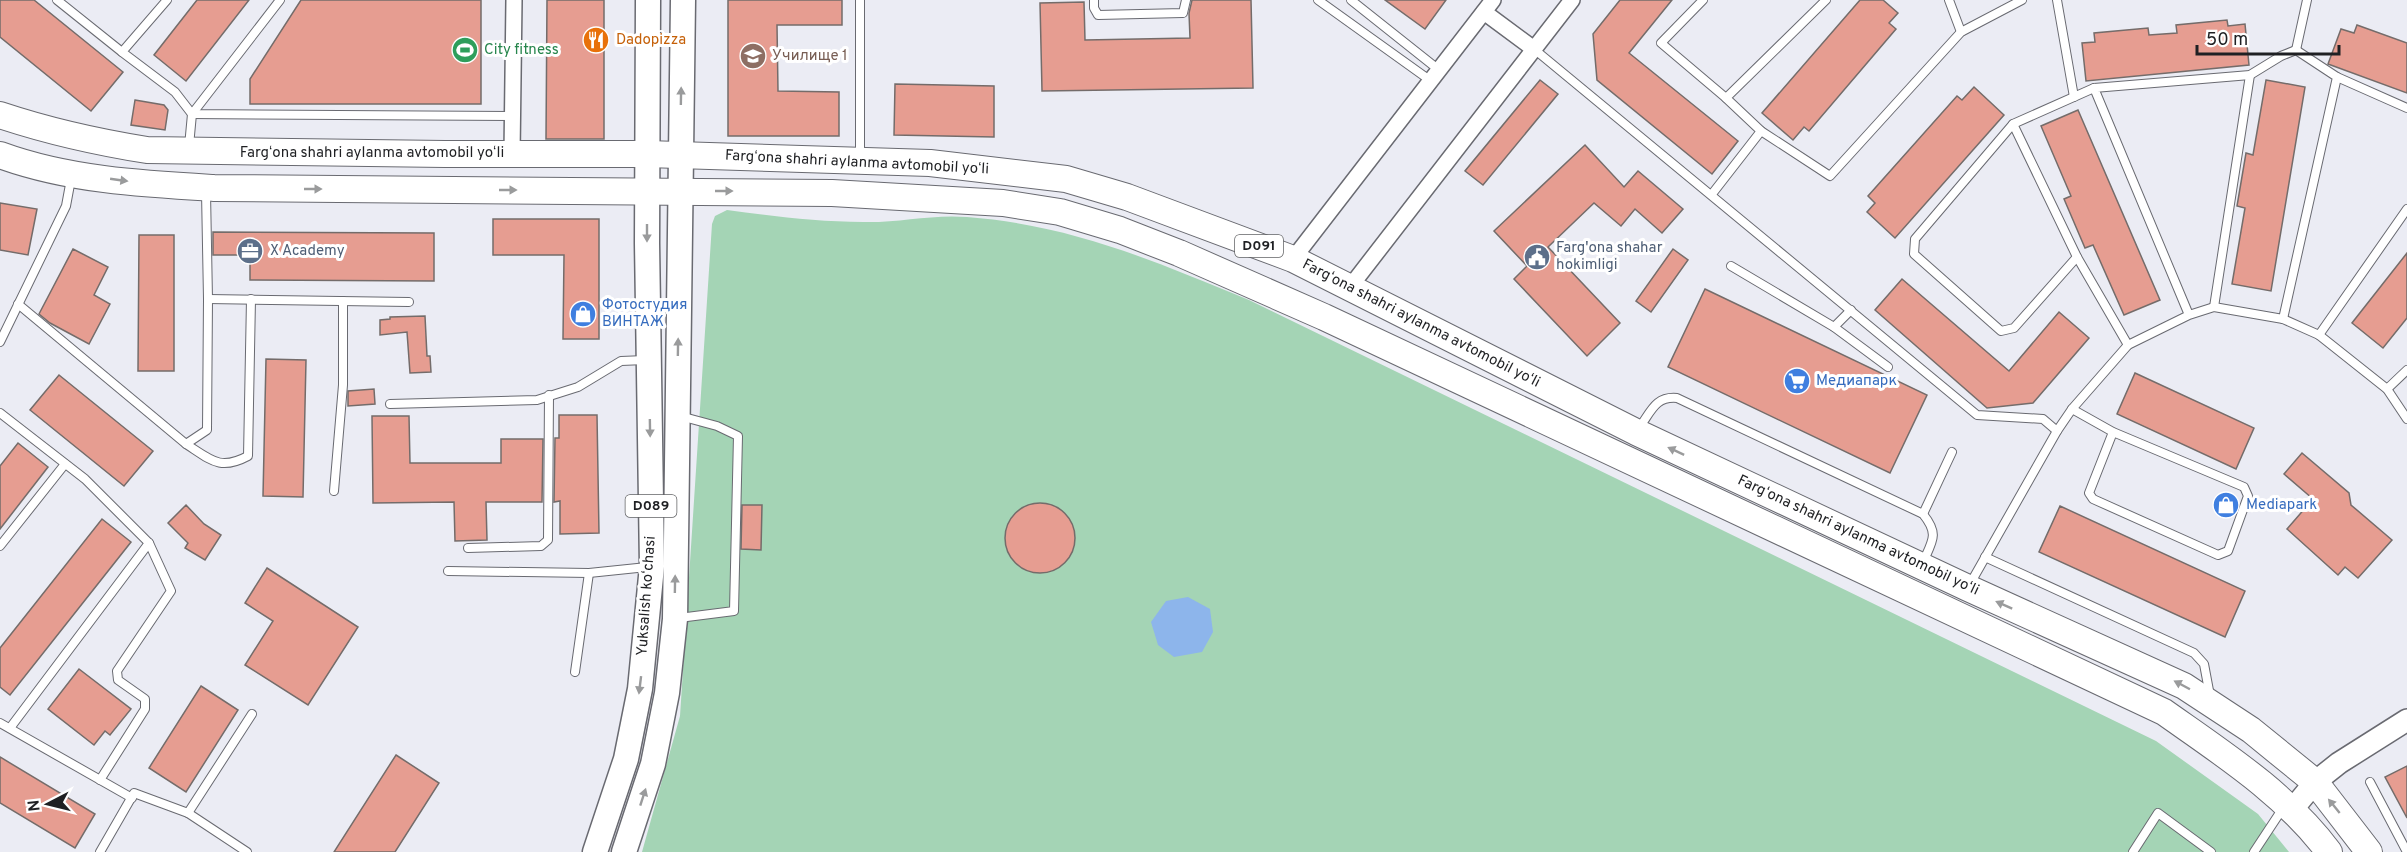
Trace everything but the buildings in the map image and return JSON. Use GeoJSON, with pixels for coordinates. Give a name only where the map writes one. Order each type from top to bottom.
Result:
{"type":"FeatureCollection","features":[{"type":"Feature","properties":{"kind":"highway","name":"Fargʻona shahri aylanma avtomobil yoʻli"},"geometry":{"type":"LineString","coordinates":[[0,115],[39,128],[147,150],[512,154],[647,153],[930,163],[1066,179],[1127,197],[1293,259],[1636,432],[1968,588],[2184,686],[2251,730],[2314,782],[2369,852]]}},
{"type":"Feature","properties":{"kind":"highway","name":"Fargʻona shahri aylanma avtomobil yoʻli"},"geometry":{"type":"LineString","coordinates":[[0,155],[71,174],[206,188],[832,192],[1004,203],[1060,212],[1179,253],[1303,308],[2164,712],[2229,759],[2289,808],[2329,852]]}},
{"type":"Feature","properties":{"kind":"highway"},"geometry":{"type":"LineString","coordinates":[[1695,492],[1709,466]]}},
{"type":"Feature","properties":{"kind":"main road","name":"D089"},"geometry":{"type":"LineString","coordinates":[[647,153],[648,0]]}},
{"type":"Feature","properties":{"kind":"main road","name":"D089"},"geometry":{"type":"LineString","coordinates":[[681,154],[683,0]]}},
{"type":"Feature","properties":{"kind":"main road","name":"Yuksalish koʻchasi"},"geometry":{"type":"LineString","coordinates":[[596,852],[626,759],[640,689],[652,566],[647,153]]}},
{"type":"Feature","properties":{"kind":"main road","name":"Yuksalish koʻchasi"},"geometry":{"type":"LineString","coordinates":[[624,852],[653,764],[667,693],[675,619],[681,154]]}},
{"type":"Feature","properties":{"kind":"main road"},"geometry":{"type":"LineString","coordinates":[[2289,808],[2314,782],[2339,763],[2407,720]]}},
{"type":"Feature","properties":{"kind":"street"},"geometry":{"type":"LineString","coordinates":[[512,154],[514,0]]}},
{"type":"Feature","properties":{"kind":"street"},"geometry":{"type":"LineString","coordinates":[[1350,286],[1572,0]]}},
{"type":"Feature","properties":{"kind":"street"},"geometry":{"type":"LineString","coordinates":[[1293,259],[1488,6],[1534,49]]}},
{"type":"Feature","properties":{"kind":"lane"},"geometry":{"type":"LineString","coordinates":[[57,0],[175,92],[192,114]]}},
{"type":"Feature","properties":{"kind":"lane"},"geometry":{"type":"LineString","coordinates":[[122,52],[167,0]]}},
{"type":"Feature","properties":{"kind":"lane"},"geometry":{"type":"LineString","coordinates":[[189,152],[192,114],[280,0]]}},
{"type":"Feature","properties":{"kind":"lane"},"geometry":{"type":"LineString","coordinates":[[860,0],[860,161]]}},
{"type":"Feature","properties":{"kind":"lane"},"geometry":{"type":"LineString","coordinates":[[1094,0],[1094,8],[1098,15],[1183,13],[1186,0]]}},
{"type":"Feature","properties":{"kind":"lane"},"geometry":{"type":"LineString","coordinates":[[1318,0],[1435,76]]}},
{"type":"Feature","properties":{"kind":"lane"},"geometry":{"type":"LineString","coordinates":[[1351,0],[1435,76]]}},
{"type":"Feature","properties":{"kind":"lane"},"geometry":{"type":"LineString","coordinates":[[1703,0],[1661,43],[1761,131],[1830,176],[1962,32],[2022,0]]}},
{"type":"Feature","properties":{"kind":"lane"},"geometry":{"type":"LineString","coordinates":[[1726,98],[1826,0]]}},
{"type":"Feature","properties":{"kind":"lane"},"geometry":{"type":"LineString","coordinates":[[1949,0],[1962,32]]}},
{"type":"Feature","properties":{"kind":"lane"},"geometry":{"type":"LineString","coordinates":[[2056,0],[2074,97]]}},
{"type":"Feature","properties":{"kind":"lane"},"geometry":{"type":"LineString","coordinates":[[2296,50],[2307,0]]}},
{"type":"Feature","properties":{"kind":"lane"},"geometry":{"type":"LineString","coordinates":[[1534,49],[1977,415],[2043,419],[2057,430]]}},
{"type":"Feature","properties":{"kind":"lane"},"geometry":{"type":"LineString","coordinates":[[2077,257],[2014,328],[2001,331],[1914,254],[1915,239],[2013,124],[2094,88],[2250,75],[2281,56],[2296,50]]}},
{"type":"Feature","properties":{"kind":"lane"},"geometry":{"type":"LineString","coordinates":[[2296,50],[2337,77],[2407,108]]}},
{"type":"Feature","properties":{"kind":"lane"},"geometry":{"type":"LineString","coordinates":[[2214,307],[2250,75]]}},
{"type":"Feature","properties":{"kind":"lane"},"geometry":{"type":"LineString","coordinates":[[2283,319],[2337,77]]}},
{"type":"Feature","properties":{"kind":"lane"},"geometry":{"type":"LineString","coordinates":[[2094,88],[2189,315]]}},
{"type":"Feature","properties":{"kind":"lane"},"geometry":{"type":"LineString","coordinates":[[192,114],[513,116]]}},
{"type":"Feature","properties":{"kind":"lane"},"geometry":{"type":"LineString","coordinates":[[2013,124],[2077,257],[2128,345]]}},
{"type":"Feature","properties":{"kind":"lane"},"geometry":{"type":"LineString","coordinates":[[1712,194],[1761,131]]}},
{"type":"Feature","properties":{"kind":"lane"},"geometry":{"type":"LineString","coordinates":[[0,342],[66,206],[71,174]]}},
{"type":"Feature","properties":{"kind":"lane"},"geometry":{"type":"LineString","coordinates":[[186,444],[207,430],[206,188]]}},
{"type":"Feature","properties":{"kind":"lane"},"geometry":{"type":"LineString","coordinates":[[2319,335],[2407,209]]}},
{"type":"Feature","properties":{"kind":"lane"},"geometry":{"type":"LineString","coordinates":[[1731,266],[1834,327],[1888,367]]}},
{"type":"Feature","properties":{"kind":"lane"},"geometry":{"type":"LineString","coordinates":[[208,299],[410,302]]}},
{"type":"Feature","properties":{"kind":"lane"},"geometry":{"type":"LineString","coordinates":[[18,304],[186,444],[214,463],[232,464],[248,456],[251,299]]}},
{"type":"Feature","properties":{"kind":"lane"},"geometry":{"type":"LineString","coordinates":[[334,491],[343,385],[343,301]]}},
{"type":"Feature","properties":{"kind":"lane"},"geometry":{"type":"LineString","coordinates":[[1968,588],[2057,430],[2072,409],[2128,345],[2189,315],[2214,307],[2283,319],[2319,335],[2387,389],[2407,419]]}},
{"type":"Feature","properties":{"kind":"lane"},"geometry":{"type":"LineString","coordinates":[[1834,327],[1851,310]]}},
{"type":"Feature","properties":{"kind":"lane"},"geometry":{"type":"LineString","coordinates":[[390,404],[537,400],[578,387],[621,361],[649,359]]}},
{"type":"Feature","properties":{"kind":"lane"},"geometry":{"type":"LineString","coordinates":[[2387,389],[2407,370]]}},
{"type":"Feature","properties":{"kind":"lane"},"geometry":{"type":"LineString","coordinates":[[468,549],[541,546],[548,540],[549,395]]}},
{"type":"Feature","properties":{"kind":"lane"},"geometry":{"type":"LineString","coordinates":[[1636,432],[1659,401],[1666,397],[1677,398],[1923,514],[1933,529],[1934,537],[1922,566]]}},
{"type":"Feature","properties":{"kind":"lane"},"geometry":{"type":"LineString","coordinates":[[2072,409],[2113,432],[2244,487],[2248,496],[2228,551],[2218,555],[2092,499],[2089,493],[2113,432]]}},
{"type":"Feature","properties":{"kind":"lane"},"geometry":{"type":"LineString","coordinates":[[0,413],[84,479],[149,543],[171,591],[117,671],[118,680],[145,699],[145,709],[100,780]]}},
{"type":"Feature","properties":{"kind":"lane"},"geometry":{"type":"LineString","coordinates":[[675,619],[734,611],[738,447],[738,436],[717,426],[677,416]]}},
{"type":"Feature","properties":{"kind":"lane"},"geometry":{"type":"LineString","coordinates":[[1923,514],[1952,452]]}},
{"type":"Feature","properties":{"kind":"lane"},"geometry":{"type":"LineString","coordinates":[[0,546],[65,464]]}},
{"type":"Feature","properties":{"kind":"lane"},"geometry":{"type":"LineString","coordinates":[[10,728],[149,543]]}},
{"type":"Feature","properties":{"kind":"lane"},"geometry":{"type":"LineString","coordinates":[[1985,557],[2194,653],[2204,664],[2211,703]]}},
{"type":"Feature","properties":{"kind":"lane"},"geometry":{"type":"LineString","coordinates":[[448,571],[589,573],[652,566]]}},
{"type":"Feature","properties":{"kind":"lane"},"geometry":{"type":"LineString","coordinates":[[575,672],[589,573]]}},
{"type":"Feature","properties":{"kind":"lane"},"geometry":{"type":"LineString","coordinates":[[188,813],[252,714]]}},
{"type":"Feature","properties":{"kind":"lane"},"geometry":{"type":"LineString","coordinates":[[0,723],[132,798]]}},
{"type":"Feature","properties":{"kind":"lane"},"geometry":{"type":"LineString","coordinates":[[2370,782],[2407,852]]}},
{"type":"Feature","properties":{"kind":"lane"},"geometry":{"type":"LineString","coordinates":[[100,852],[134,793],[188,813],[247,852]]}},
{"type":"Feature","properties":{"kind":"lane"},"geometry":{"type":"LineString","coordinates":[[2254,852],[2289,808]]}},
{"type":"Feature","properties":{"kind":"lane"},"geometry":{"type":"LineString","coordinates":[[2133,852],[2158,813],[2199,848],[2211,852]]}},
{"type":"Feature","properties":{"kind":"green space"},"geometry":{"type":"Polygon","coordinates":[[[727,210],[846,222],[954,216],[1005,221],[1077,236],[1112,247],[1249,300],[2156,741],[2258,814],[2289,852],[642,852],[680,716],[712,224],[715,216],[727,210]]]}},
{"type":"Feature","properties":{"kind":"water"},"geometry":{"type":"Polygon","coordinates":[[[1188,597],[1210,609],[1213,632],[1202,652],[1174,657],[1158,645],[1151,622],[1166,601],[1188,597]]]}},
{"type":"Feature","properties":{"kind":"place","name":"Dadopizza"},"geometry":{"type":"Point","coordinates":[596,40]}},
{"type":"Feature","properties":{"kind":"place","name":"City fitness"},"geometry":{"type":"Point","coordinates":[465,50]}},
{"type":"Feature","properties":{"kind":"place","name":"Училище 1"},"geometry":{"type":"Point","coordinates":[753,56]}},
{"type":"Feature","properties":{"kind":"place","name":"X Academy"},"geometry":{"type":"Point","coordinates":[250,251]}},
{"type":"Feature","properties":{"kind":"place","name":"Farg'ona shahar hokimligi"},"geometry":{"type":"Point","coordinates":[1537,257]}},
{"type":"Feature","properties":{"kind":"place","name":"Фотостудия ВИНТАЖ"},"geometry":{"type":"Point","coordinates":[583,314]}},
{"type":"Feature","properties":{"kind":"place","name":"Медиапарк"},"geometry":{"type":"Point","coordinates":[1797,381]}},
{"type":"Feature","properties":{"kind":"place","name":"Mediapark"},"geometry":{"type":"Point","coordinates":[2226,505]}}]}
